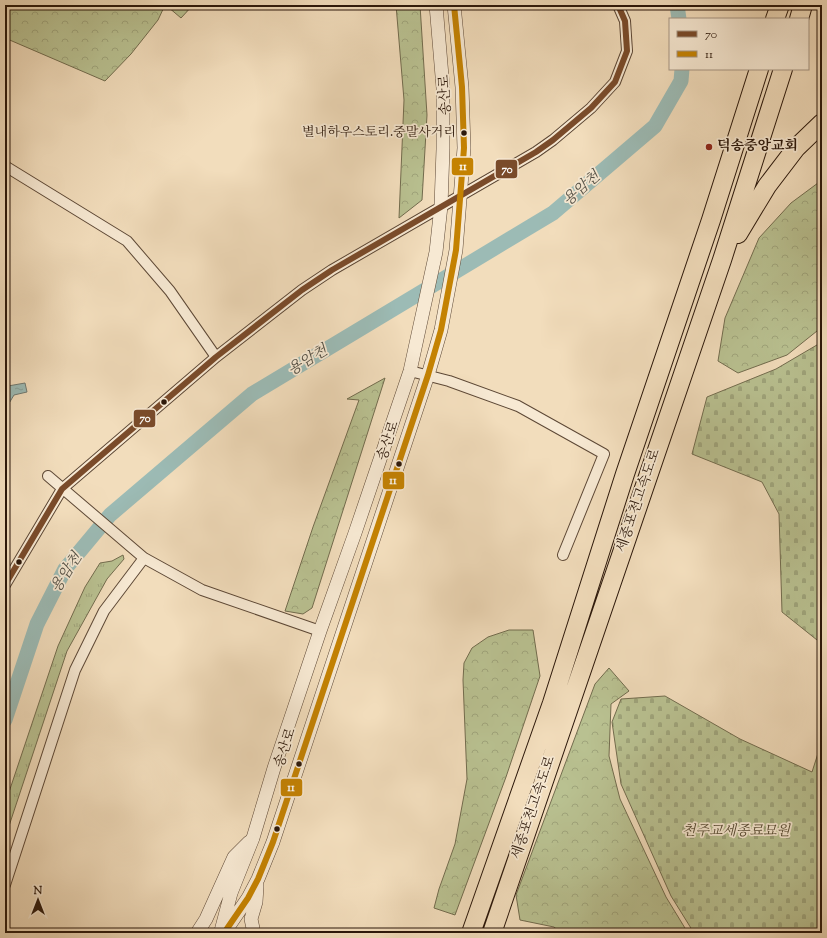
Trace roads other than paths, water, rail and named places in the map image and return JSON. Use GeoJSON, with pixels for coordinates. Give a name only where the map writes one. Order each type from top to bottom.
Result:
{"type":"FeatureCollection","features":[{"type":"Feature","properties":{"kind":"highway"},"geometry":{"type":"LineString","coordinates":[[769,18],[772,5]]}},
{"type":"Feature","properties":{"kind":"highway"},"geometry":{"type":"LineString","coordinates":[[775,18],[780,5]]}},
{"type":"Feature","properties":{"kind":"highway"},"geometry":{"type":"LineString","coordinates":[[799,18],[803,5]]}},
{"type":"Feature","properties":{"kind":"highway","name":"세종포천고속도로"},"geometry":{"type":"LineString","coordinates":[[471,933],[552,703],[625,474],[711,220],[759,70]]}},
{"type":"Feature","properties":{"kind":"highway","name":"세종포천고속도로"},"geometry":{"type":"LineString","coordinates":[[492,933],[658,443],[722,260],[784,70]]}},
{"type":"Feature","properties":{"kind":"highway"},"geometry":{"type":"LineString","coordinates":[[722,260],[767,186],[796,148],[822,123]]}},
{"type":"Feature","properties":{"kind":"street","name":"송산로"},"geometry":{"type":"LineString","coordinates":[[220,933],[231,893],[253,838],[274,768],[320,631],[410,371],[436,252],[441,206],[444,150],[443,88],[436,5]]}},
{"type":"Feature","properties":{"kind":"street","name":"송산로"},"geometry":{"type":"LineString","coordinates":[[224,933],[248,898],[258,879],[273,842],[428,376],[441,330],[456,250],[464,148],[462,87],[454,5]]}},
{"type":"Feature","properties":{"kind":"street"},"geometry":{"type":"LineString","coordinates":[[5,585],[62,490],[216,356],[302,290],[332,270],[536,152],[553,140],[591,108],[615,82],[626,51],[625,21],[618,5]]}},
{"type":"Feature","properties":{"kind":"street"},"geometry":{"type":"LineString","coordinates":[[5,166],[127,241],[170,292],[216,356]]}},
{"type":"Feature","properties":{"kind":"street"},"geometry":{"type":"LineString","coordinates":[[410,371],[449,381],[518,406],[604,454],[563,555]]}},
{"type":"Feature","properties":{"kind":"street"},"geometry":{"type":"LineString","coordinates":[[48,476],[62,490],[144,558],[202,590],[320,631]]}},
{"type":"Feature","properties":{"kind":"street"},"geometry":{"type":"LineString","coordinates":[[5,885],[75,670],[104,611],[144,558]]}},
{"type":"Feature","properties":{"kind":"street"},"geometry":{"type":"LineString","coordinates":[[197,933],[206,919],[234,857],[253,838]]}},
{"type":"Feature","properties":{"kind":"street"},"geometry":{"type":"LineString","coordinates":[[254,933],[251,919],[256,902],[258,879]]}},
{"type":"Feature","properties":{"kind":"water"},"geometry":{"type":"Polygon","coordinates":[[[25,383],[27,392],[14,395],[8,405],[5,404],[5,392],[8,386],[25,383]]]}},
{"type":"Feature","properties":{"kind":"waterway","name":"용암천"},"geometry":{"type":"LineString","coordinates":[[677,5],[679,18]]}},
{"type":"Feature","properties":{"kind":"waterway","name":"용암천"},"geometry":{"type":"LineString","coordinates":[[5,720],[37,624],[65,569],[110,515],[252,394],[553,213],[655,126],[681,81],[682,70]]}},
{"type":"Feature","properties":{"kind":"place","name":"별내하우스토리.중말사거리"},"geometry":{"type":"Point","coordinates":[464,133]}},
{"type":"Feature","properties":{"kind":"place","name":"덕송중앙교회"},"geometry":{"type":"Point","coordinates":[709,147]}},
{"type":"Feature","properties":{"kind":"park label","name":"천주교세종료묘원"},"geometry":{"type":"Point","coordinates":[736,832]}}]}
